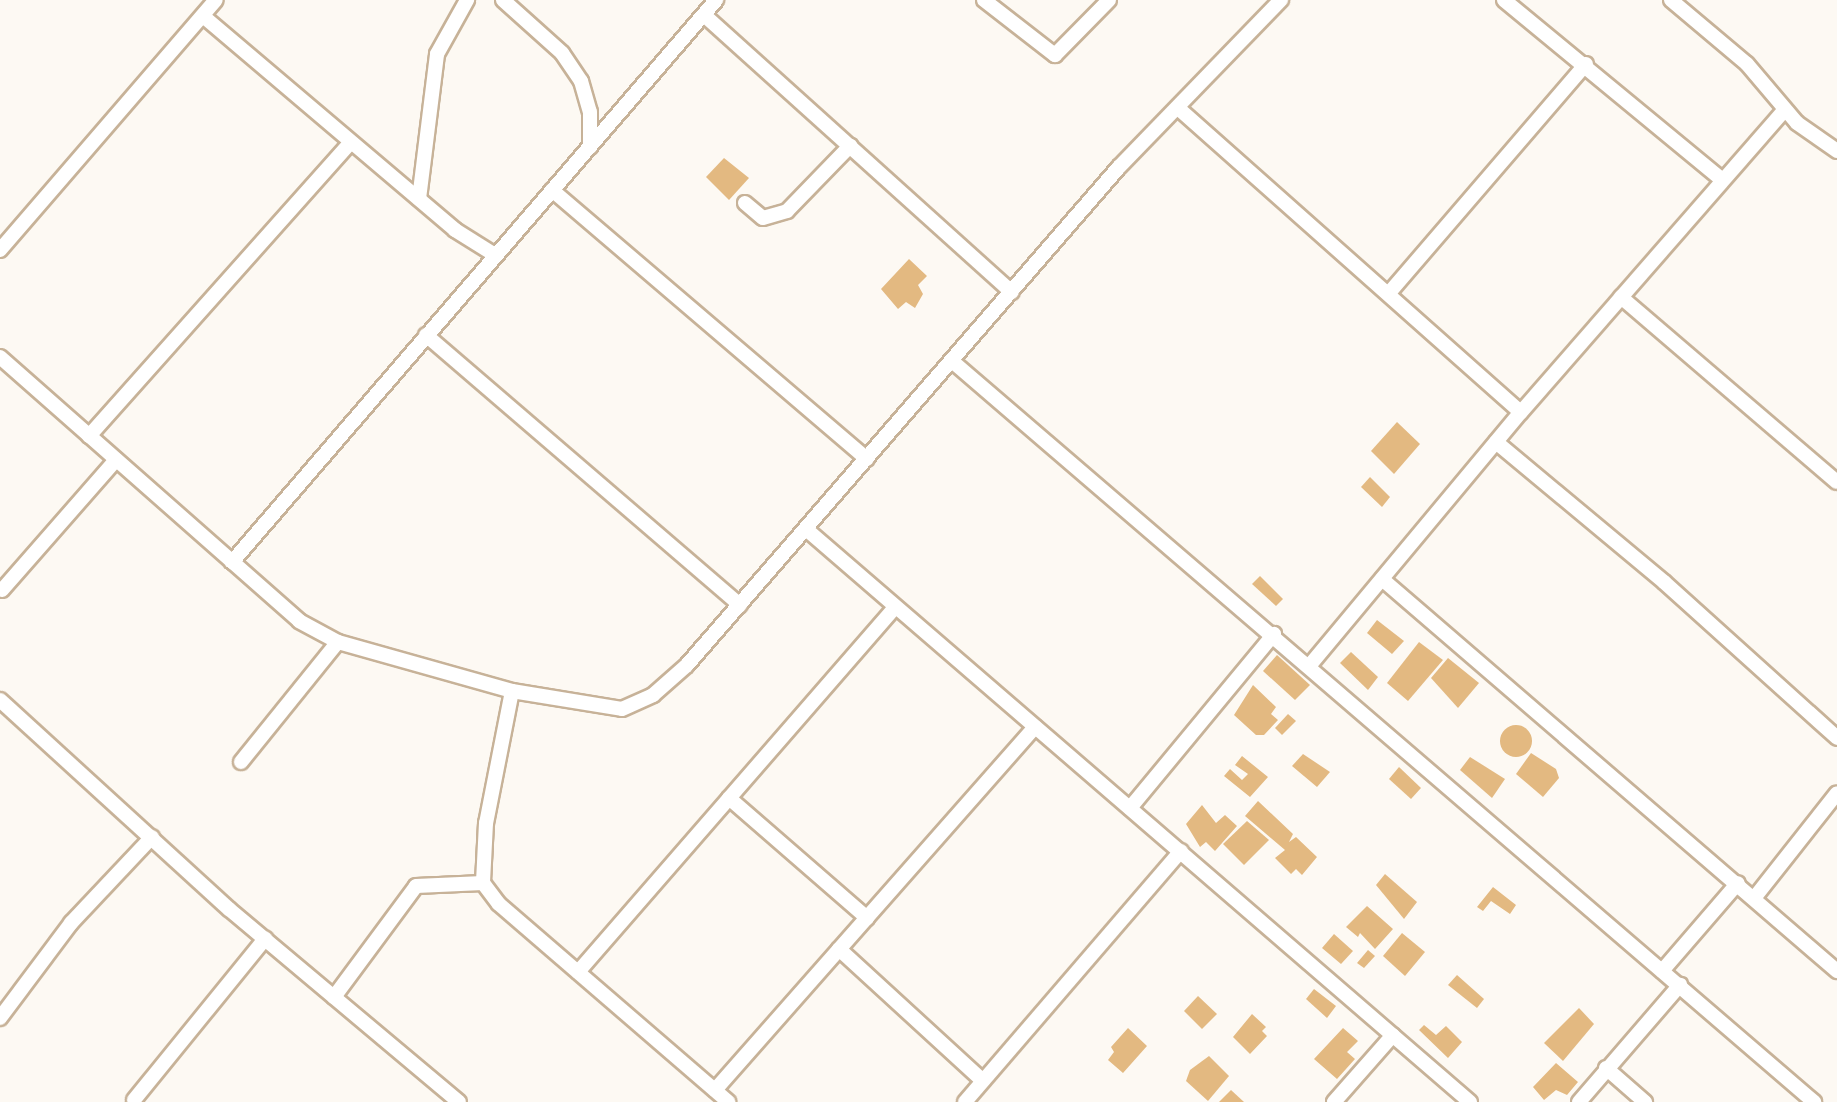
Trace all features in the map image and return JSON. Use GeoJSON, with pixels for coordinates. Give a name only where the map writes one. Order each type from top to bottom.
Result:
{"type":"FeatureCollection","features":[{"type":"Feature","properties":{"kind":"street"},"geometry":{"type":"LineString","coordinates":[[0,250],[216,0]]}},
{"type":"Feature","properties":{"kind":"street"},"geometry":{"type":"LineString","coordinates":[[419,199],[437,54],[467,0]]}},
{"type":"Feature","properties":{"kind":"street"},"geometry":{"type":"LineString","coordinates":[[503,0],[562,53],[581,81],[590,111],[590,147]]}},
{"type":"Feature","properties":{"kind":"street"},"geometry":{"type":"LineString","coordinates":[[232,562],[716,0]]}},
{"type":"Feature","properties":{"kind":"street"},"geometry":{"type":"LineString","coordinates":[[984,0],[1055,55],[1109,0]]}},
{"type":"Feature","properties":{"kind":"street"},"geometry":{"type":"LineString","coordinates":[[0,357],[299,621],[338,642],[512,691],[622,709],[653,695],[687,666],[1012,292],[1178,108],[1281,0]]}},
{"type":"Feature","properties":{"kind":"street"},"geometry":{"type":"LineString","coordinates":[[1504,0],[1586,64],[1723,180]]}},
{"type":"Feature","properties":{"kind":"street"},"geometry":{"type":"LineString","coordinates":[[1671,0],[1747,64],[1784,110],[1837,151]]}},
{"type":"Feature","properties":{"kind":"street"},"geometry":{"type":"LineString","coordinates":[[704,15],[1012,292]]}},
{"type":"Feature","properties":{"kind":"street"},"geometry":{"type":"LineString","coordinates":[[203,16],[350,143],[495,256]]}},
{"type":"Feature","properties":{"kind":"street"},"geometry":{"type":"LineString","coordinates":[[1389,293],[1586,64]]}},
{"type":"Feature","properties":{"kind":"street"},"geometry":{"type":"LineString","coordinates":[[1178,108],[1521,412]]}},
{"type":"Feature","properties":{"kind":"street"},"geometry":{"type":"LineString","coordinates":[[1310,665],[1521,412],[1784,110]]}},
{"type":"Feature","properties":{"kind":"street"},"geometry":{"type":"LineString","coordinates":[[89,436],[350,143]]}},
{"type":"Feature","properties":{"kind":"street"},"geometry":{"type":"LineString","coordinates":[[745,204],[763,218],[787,211],[850,146]]}},
{"type":"Feature","properties":{"kind":"street"},"geometry":{"type":"LineString","coordinates":[[552,190],[867,459]]}},
{"type":"Feature","properties":{"kind":"street"},"geometry":{"type":"LineString","coordinates":[[1621,297],[1837,482]]}},
{"type":"Feature","properties":{"kind":"street"},"geometry":{"type":"LineString","coordinates":[[426,335],[740,605]]}},
{"type":"Feature","properties":{"kind":"street"},"geometry":{"type":"LineString","coordinates":[[952,361],[1274,634],[1814,1102]]}},
{"type":"Feature","properties":{"kind":"street"},"geometry":{"type":"LineString","coordinates":[[1496,442],[1696,609],[1837,738]]}},
{"type":"Feature","properties":{"kind":"street"},"geometry":{"type":"LineString","coordinates":[[2,590],[116,460]]}},
{"type":"Feature","properties":{"kind":"street"},"geometry":{"type":"LineString","coordinates":[[806,529],[894,608],[1181,851],[1470,1102]]}},
{"type":"Feature","properties":{"kind":"street"},"geometry":{"type":"LineString","coordinates":[[1382,579],[1755,897],[1837,971]]}},
{"type":"Feature","properties":{"kind":"street"},"geometry":{"type":"LineString","coordinates":[[578,971],[894,608]]}},
{"type":"Feature","properties":{"kind":"street"},"geometry":{"type":"LineString","coordinates":[[1130,808],[1274,634]]}},
{"type":"Feature","properties":{"kind":"street"},"geometry":{"type":"LineString","coordinates":[[241,762],[338,642]]}},
{"type":"Feature","properties":{"kind":"street"},"geometry":{"type":"LineString","coordinates":[[483,883],[486,823],[512,691]]}},
{"type":"Feature","properties":{"kind":"street"},"geometry":{"type":"LineString","coordinates":[[0,700],[265,939],[459,1102]]}},
{"type":"Feature","properties":{"kind":"street"},"geometry":{"type":"LineString","coordinates":[[715,1090],[1035,727]]}},
{"type":"Feature","properties":{"kind":"street"},"geometry":{"type":"LineString","coordinates":[[1755,897],[1837,793]]}},
{"type":"Feature","properties":{"kind":"street"},"geometry":{"type":"LineString","coordinates":[[729,798],[867,918]]}},
{"type":"Feature","properties":{"kind":"street"},"geometry":{"type":"LineString","coordinates":[[0,1018],[71,923],[152,836]]}},
{"type":"Feature","properties":{"kind":"street"},"geometry":{"type":"LineString","coordinates":[[965,1102],[1181,851]]}},
{"type":"Feature","properties":{"kind":"street"},"geometry":{"type":"LineString","coordinates":[[334,997],[416,886],[483,883],[578,971],[728,1102]]}},
{"type":"Feature","properties":{"kind":"street"},"geometry":{"type":"LineString","coordinates":[[1662,971],[1738,883]]}},
{"type":"Feature","properties":{"kind":"street"},"geometry":{"type":"LineString","coordinates":[[134,1100],[265,939]]}},
{"type":"Feature","properties":{"kind":"street"},"geometry":{"type":"LineString","coordinates":[[839,949],[983,1081]]}},
{"type":"Feature","properties":{"kind":"street"},"geometry":{"type":"LineString","coordinates":[[1578,1102],[1680,985]]}},
{"type":"Feature","properties":{"kind":"street"},"geometry":{"type":"LineString","coordinates":[[1334,1102],[1392,1035]]}},
{"type":"Feature","properties":{"kind":"street"},"geometry":{"type":"LineString","coordinates":[[1606,1068],[1645,1102]]}},
{"type":"Feature","properties":{"kind":"building"},"geometry":{"type":"Polygon","coordinates":[[[724,158],[749,178],[729,200],[706,177],[724,158]]]}},
{"type":"Feature","properties":{"kind":"building"},"geometry":{"type":"Polygon","coordinates":[[[909,259],[927,276],[918,285],[923,294],[915,308],[906,302],[898,309],[881,289],[909,259]]]}},
{"type":"Feature","properties":{"kind":"building"},"geometry":{"type":"Polygon","coordinates":[[[1397,422],[1420,444],[1394,474],[1371,451],[1397,422]]]}},
{"type":"Feature","properties":{"kind":"building"},"geometry":{"type":"Polygon","coordinates":[[[1370,477],[1390,497],[1382,507],[1361,487],[1370,477]]]}},
{"type":"Feature","properties":{"kind":"building"},"geometry":{"type":"Polygon","coordinates":[[[1260,576],[1283,599],[1276,606],[1252,584],[1260,576]]]}},
{"type":"Feature","properties":{"kind":"building"},"geometry":{"type":"Polygon","coordinates":[[[1377,620],[1404,641],[1392,654],[1367,633],[1377,620]]]}},
{"type":"Feature","properties":{"kind":"building"},"geometry":{"type":"Polygon","coordinates":[[[1419,642],[1443,660],[1408,701],[1387,683],[1419,642]]]}},
{"type":"Feature","properties":{"kind":"building"},"geometry":{"type":"Polygon","coordinates":[[[1351,652],[1378,677],[1368,690],[1340,663],[1351,652]]]}},
{"type":"Feature","properties":{"kind":"building"},"geometry":{"type":"Polygon","coordinates":[[[1277,655],[1310,685],[1295,700],[1263,671],[1277,655]]]}},
{"type":"Feature","properties":{"kind":"building"},"geometry":{"type":"Polygon","coordinates":[[[1448,658],[1479,683],[1458,708],[1431,678],[1448,658]]]}},
{"type":"Feature","properties":{"kind":"building"},"geometry":{"type":"Polygon","coordinates":[[[1253,685],[1276,707],[1271,714],[1278,720],[1264,735],[1256,735],[1234,715],[1253,685]]]}},
{"type":"Feature","properties":{"kind":"building"},"geometry":{"type":"Polygon","coordinates":[[[1288,714],[1296,721],[1282,735],[1275,728],[1288,714]]]}},
{"type":"Feature","properties":{"kind":"building"},"geometry":{"type":"Polygon","coordinates":[[[1516,725],[1528,729],[1532,741],[1528,753],[1516,757],[1504,753],[1500,741],[1504,729],[1516,725]]]}},
{"type":"Feature","properties":{"kind":"building"},"geometry":{"type":"Polygon","coordinates":[[[1531,753],[1556,769],[1559,778],[1543,797],[1516,774],[1531,753]]]}},
{"type":"Feature","properties":{"kind":"building"},"geometry":{"type":"Polygon","coordinates":[[[1303,754],[1330,772],[1317,787],[1292,766],[1303,754]]]}},
{"type":"Feature","properties":{"kind":"building"},"geometry":{"type":"Polygon","coordinates":[[[1242,756],[1268,777],[1250,797],[1224,776],[1230,769],[1242,780],[1248,774],[1235,765],[1242,756]]]}},
{"type":"Feature","properties":{"kind":"building"},"geometry":{"type":"Polygon","coordinates":[[[1470,757],[1505,779],[1492,798],[1460,770],[1470,757]]]}},
{"type":"Feature","properties":{"kind":"building"},"geometry":{"type":"Polygon","coordinates":[[[1399,767],[1421,788],[1411,799],[1389,779],[1399,767]]]}},
{"type":"Feature","properties":{"kind":"building"},"geometry":{"type":"Polygon","coordinates":[[[1258,801],[1293,834],[1289,842],[1296,837],[1317,857],[1302,875],[1296,869],[1291,874],[1275,858],[1285,850],[1245,816],[1258,801]]]}},
{"type":"Feature","properties":{"kind":"building"},"geometry":{"type":"Polygon","coordinates":[[[1202,805],[1216,823],[1225,815],[1237,826],[1215,851],[1206,842],[1200,847],[1186,824],[1202,805]]]}},
{"type":"Feature","properties":{"kind":"building"},"geometry":{"type":"Polygon","coordinates":[[[1247,821],[1269,840],[1244,865],[1223,844],[1247,821]]]}},
{"type":"Feature","properties":{"kind":"building"},"geometry":{"type":"Polygon","coordinates":[[[1385,874],[1417,902],[1404,919],[1376,885],[1385,874]]]}},
{"type":"Feature","properties":{"kind":"building"},"geometry":{"type":"Polygon","coordinates":[[[1493,887],[1516,905],[1510,914],[1491,901],[1483,911],[1477,907],[1493,887]]]}},
{"type":"Feature","properties":{"kind":"building"},"geometry":{"type":"Polygon","coordinates":[[[1367,906],[1393,929],[1375,949],[1360,933],[1358,937],[1346,927],[1367,906]]]}},
{"type":"Feature","properties":{"kind":"building"},"geometry":{"type":"Polygon","coordinates":[[[1402,933],[1425,952],[1405,976],[1383,956],[1402,933]]]}},
{"type":"Feature","properties":{"kind":"building"},"geometry":{"type":"Polygon","coordinates":[[[1334,934],[1353,951],[1341,964],[1322,948],[1334,934]]]}},
{"type":"Feature","properties":{"kind":"building"},"geometry":{"type":"Polygon","coordinates":[[[1368,950],[1375,956],[1364,968],[1357,963],[1368,950]]]}},
{"type":"Feature","properties":{"kind":"building"},"geometry":{"type":"Polygon","coordinates":[[[1457,975],[1484,999],[1477,1008],[1448,985],[1457,975]]]}},
{"type":"Feature","properties":{"kind":"building"},"geometry":{"type":"Polygon","coordinates":[[[1314,989],[1336,1006],[1327,1018],[1306,999],[1314,989]]]}},
{"type":"Feature","properties":{"kind":"building"},"geometry":{"type":"Polygon","coordinates":[[[1198,996],[1217,1014],[1202,1029],[1184,1011],[1198,996]]]}},
{"type":"Feature","properties":{"kind":"building"},"geometry":{"type":"Polygon","coordinates":[[[1579,1008],[1594,1024],[1563,1061],[1544,1043],[1579,1008]]]}},
{"type":"Feature","properties":{"kind":"building"},"geometry":{"type":"Polygon","coordinates":[[[1252,1014],[1266,1027],[1262,1031],[1267,1036],[1250,1054],[1233,1037],[1252,1014]]]}},
{"type":"Feature","properties":{"kind":"building"},"geometry":{"type":"Polygon","coordinates":[[[1424,1025],[1436,1035],[1446,1026],[1462,1042],[1448,1058],[1419,1030],[1424,1025]]]}},
{"type":"Feature","properties":{"kind":"building"},"geometry":{"type":"Polygon","coordinates":[[[1128,1028],[1147,1046],[1123,1073],[1108,1060],[1114,1052],[1111,1047],[1128,1028]]]}},
{"type":"Feature","properties":{"kind":"building"},"geometry":{"type":"Polygon","coordinates":[[[1343,1028],[1358,1041],[1347,1052],[1355,1059],[1337,1079],[1314,1059],[1343,1028]]]}},
{"type":"Feature","properties":{"kind":"building"},"geometry":{"type":"Polygon","coordinates":[[[1209,1056],[1229,1076],[1208,1101],[1186,1081],[1190,1070],[1209,1056]]]}},
{"type":"Feature","properties":{"kind":"building"},"geometry":{"type":"Polygon","coordinates":[[[1556,1063],[1578,1082],[1567,1095],[1556,1090],[1544,1100],[1533,1087],[1556,1063]]]}},
{"type":"Feature","properties":{"kind":"building"},"geometry":{"type":"Polygon","coordinates":[[[1231,1090],[1244,1102],[1219,1102],[1231,1090]]]}}]}
